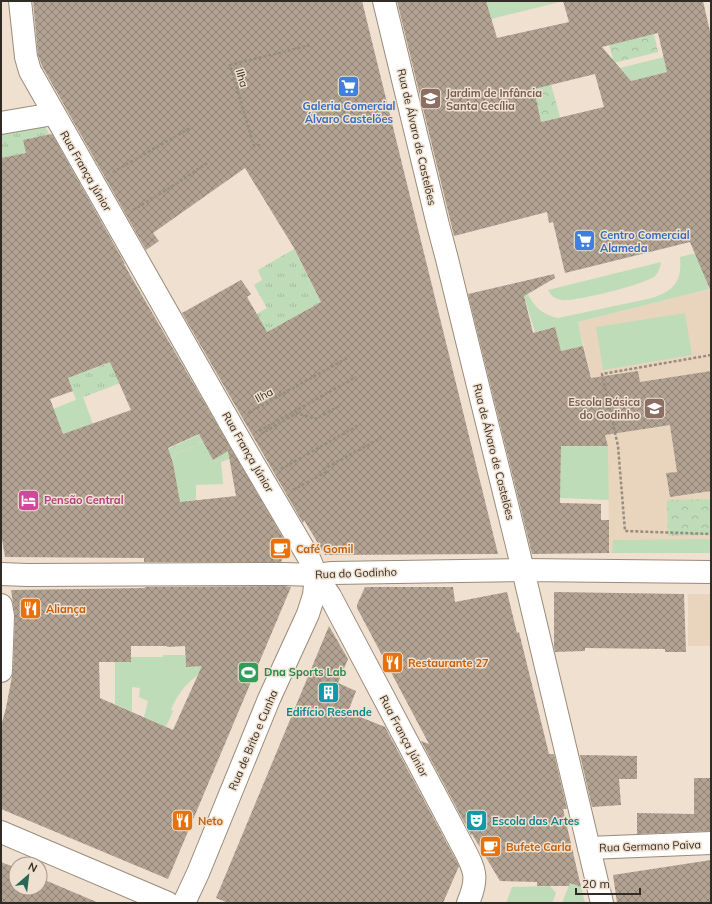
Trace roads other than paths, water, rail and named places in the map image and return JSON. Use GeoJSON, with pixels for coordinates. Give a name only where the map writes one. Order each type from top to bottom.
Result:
{"type":"FeatureCollection","features":[{"type":"Feature","properties":{"kind":"street","name":"Rua França Júnior"},"geometry":{"type":"LineString","coordinates":[[20,1],[26,57],[30,72],[309,558],[316,575],[330,596],[472,864],[474,870],[474,884],[468,903]]}},
{"type":"Feature","properties":{"kind":"street","name":"Rua de Álvaro de Castelões"},"geometry":{"type":"LineString","coordinates":[[384,1],[523,570],[602,903]]}},
{"type":"Feature","properties":{"kind":"street"},"geometry":{"type":"LineString","coordinates":[[1,123],[54,114]]}},
{"type":"Feature","properties":{"kind":"street","name":"Rua do Godinho"},"geometry":{"type":"LineString","coordinates":[[1,574],[316,575],[332,573],[523,570],[711,572]]}},
{"type":"Feature","properties":{"kind":"street","name":"Rua de Brito e Cunha"},"geometry":{"type":"LineString","coordinates":[[184,903],[267,706],[308,614],[314,595],[316,575]]}},
{"type":"Feature","properties":{"kind":"street"},"geometry":{"type":"LineString","coordinates":[[1,604],[3,621],[1,671]]}},
{"type":"Feature","properties":{"kind":"street"},"geometry":{"type":"LineString","coordinates":[[1,832],[168,903]]}},
{"type":"Feature","properties":{"kind":"street","name":"Rua Germano Paiva"},"geometry":{"type":"LineString","coordinates":[[589,848],[711,844]]}},
{"type":"Feature","properties":{"kind":"place","name":"Galeria Comercial Álvaro Castelões"},"geometry":{"type":"Point","coordinates":[349,86]}},
{"type":"Feature","properties":{"kind":"place","name":"Jardim de Infância Santa Cecília"},"geometry":{"type":"Point","coordinates":[430,99]}},
{"type":"Feature","properties":{"kind":"place","name":"Centro Comercial Alameda"},"geometry":{"type":"Point","coordinates":[584,241]}},
{"type":"Feature","properties":{"kind":"place","name":"Escola Básica do Godinho"},"geometry":{"type":"Point","coordinates":[655,408]}},
{"type":"Feature","properties":{"kind":"place","name":"Pensão Central"},"geometry":{"type":"Point","coordinates":[29,500]}},
{"type":"Feature","properties":{"kind":"place","name":"Café Gomil"},"geometry":{"type":"Point","coordinates":[280,549]}},
{"type":"Feature","properties":{"kind":"place","name":"Aliança"},"geometry":{"type":"Point","coordinates":[30,609]}},
{"type":"Feature","properties":{"kind":"place","name":"Restaurante 27"},"geometry":{"type":"Point","coordinates":[392,663]}},
{"type":"Feature","properties":{"kind":"place","name":"Dna Sports Lab"},"geometry":{"type":"Point","coordinates":[249,672]}},
{"type":"Feature","properties":{"kind":"place","name":"Edifício Resende"},"geometry":{"type":"Point","coordinates":[329,692]}},
{"type":"Feature","properties":{"kind":"place","name":"Neto"},"geometry":{"type":"Point","coordinates":[183,821]}},
{"type":"Feature","properties":{"kind":"place","name":"Escola das Artes"},"geometry":{"type":"Point","coordinates":[476,821]}},
{"type":"Feature","properties":{"kind":"place","name":"Bufete Carla"},"geometry":{"type":"Point","coordinates":[491,847]}}]}
